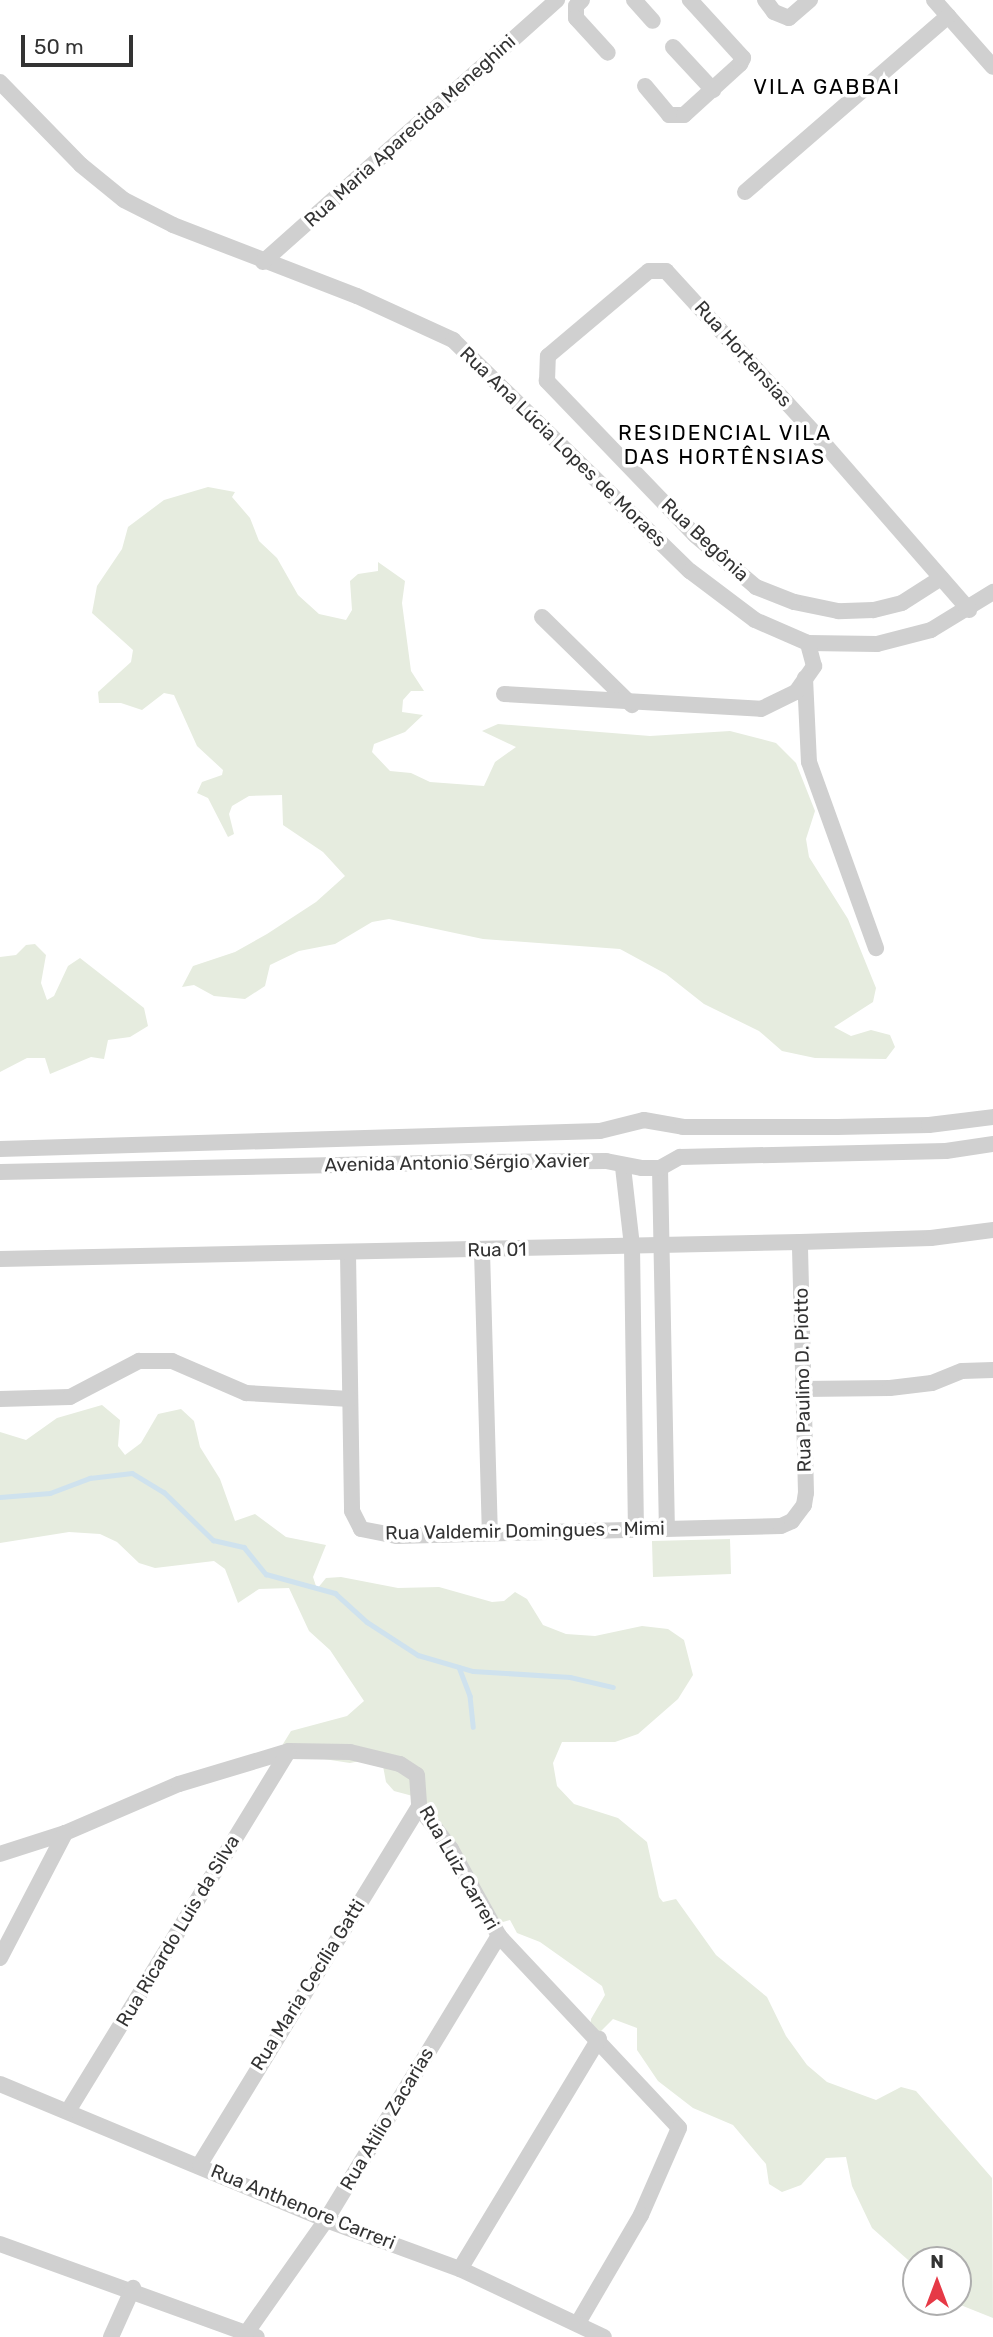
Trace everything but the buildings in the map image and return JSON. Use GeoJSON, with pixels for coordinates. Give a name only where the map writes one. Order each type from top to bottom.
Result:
{"type":"FeatureCollection","features":[{"type":"Feature","properties":{"kind":"street","name":"Rua Maria Aparecida Meneghini"},"geometry":{"type":"LineString","coordinates":[[263,262],[557,0]]}},
{"type":"Feature","properties":{"kind":"street"},"geometry":{"type":"LineString","coordinates":[[582,0],[576,6],[576,18],[608,53]]}},
{"type":"Feature","properties":{"kind":"street"},"geometry":{"type":"LineString","coordinates":[[634,0],[653,21]]}},
{"type":"Feature","properties":{"kind":"street"},"geometry":{"type":"LineString","coordinates":[[645,86],[669,115],[677,116],[713,90],[743,58],[690,0]]}},
{"type":"Feature","properties":{"kind":"street"},"geometry":{"type":"LineString","coordinates":[[765,0],[774,12],[789,18],[810,0]]}},
{"type":"Feature","properties":{"kind":"street"},"geometry":{"type":"LineString","coordinates":[[934,0],[993,67]]}},
{"type":"Feature","properties":{"kind":"street"},"geometry":{"type":"LineString","coordinates":[[746,192],[948,16]]}},
{"type":"Feature","properties":{"kind":"street"},"geometry":{"type":"LineString","coordinates":[[673,47],[713,90]]}},
{"type":"Feature","properties":{"kind":"street","name":"Rua Ana Lúcia Lopes de Moraes"},"geometry":{"type":"LineString","coordinates":[[0,82],[81,165],[124,200],[263,262],[357,296],[453,340],[690,571],[755,620],[808,643],[845,648],[907,639],[969,610],[993,592]]}},
{"type":"Feature","properties":{"kind":"street","name":"Rua Hortensias"},"geometry":{"type":"LineString","coordinates":[[547,382],[545,367],[556,346],[649,271],[659,269],[674,276],[969,610]]}},
{"type":"Feature","properties":{"kind":"street","name":"Rua Begônia"},"geometry":{"type":"LineString","coordinates":[[547,382],[695,535],[756,587],[816,607],[873,610],[902,603],[941,578]]}},
{"type":"Feature","properties":{"kind":"street"},"geometry":{"type":"LineString","coordinates":[[542,617],[632,705]]}},
{"type":"Feature","properties":{"kind":"street"},"geometry":{"type":"LineString","coordinates":[[504,694],[632,705],[761,709],[782,703],[814,666],[808,643]]}},
{"type":"Feature","properties":{"kind":"street"},"geometry":{"type":"LineString","coordinates":[[805,678],[809,762],[876,948]]}},
{"type":"Feature","properties":{"kind":"street","name":"Avenida Antonio Sérgio Xavier"},"geometry":{"type":"LineString","coordinates":[[0,1149],[600,1131],[644,1120],[683,1127],[929,1125],[993,1117]]}},
{"type":"Feature","properties":{"kind":"street"},"geometry":{"type":"LineString","coordinates":[[680,1157],[683,1127]]}},
{"type":"Feature","properties":{"kind":"street"},"geometry":{"type":"LineString","coordinates":[[600,1131],[606,1161]]}},
{"type":"Feature","properties":{"kind":"street"},"geometry":{"type":"LineString","coordinates":[[667,1528],[659,1246],[660,1168],[680,1157],[946,1151],[993,1144]]}},
{"type":"Feature","properties":{"kind":"street","name":"Avenida Antonio Sérgio Xavier"},"geometry":{"type":"LineString","coordinates":[[0,1172],[606,1161],[623,1167],[660,1168]]}},
{"type":"Feature","properties":{"kind":"street"},"geometry":{"type":"LineString","coordinates":[[623,1167],[632,1246],[636,1530]]}},
{"type":"Feature","properties":{"kind":"street","name":"Rua 01"},"geometry":{"type":"LineString","coordinates":[[0,1259],[482,1251],[800,1242],[931,1238],[993,1230]]}},
{"type":"Feature","properties":{"kind":"street","name":"Rua Paulino D. Piotto"},"geometry":{"type":"LineString","coordinates":[[799,1515],[806,1493],[800,1242]]}},
{"type":"Feature","properties":{"kind":"street"},"geometry":{"type":"LineString","coordinates":[[482,1251],[490,1530]]}},
{"type":"Feature","properties":{"kind":"street","name":"Rua Valdemir Domingues - Mimi"},"geometry":{"type":"LineString","coordinates":[[348,1252],[352,1511],[361,1529],[384,1536],[490,1530],[781,1526],[799,1515]]}},
{"type":"Feature","properties":{"kind":"street"},"geometry":{"type":"LineString","coordinates":[[0,1399],[70,1397],[139,1361],[172,1361],[246,1393],[350,1399]]}},
{"type":"Feature","properties":{"kind":"street"},"geometry":{"type":"LineString","coordinates":[[803,1389],[890,1388],[932,1382],[962,1371],[993,1370]]}},
{"type":"Feature","properties":{"kind":"street","name":"Rua Luiz Carreri"},"geometry":{"type":"LineString","coordinates":[[0,1854],[65,1833],[179,1784],[289,1751],[350,1752],[400,1764],[417,1775],[421,1787],[419,1807],[451,1849],[499,1936],[677,2121],[678,2137],[641,2215],[578,2323]]}},
{"type":"Feature","properties":{"kind":"street","name":"Rua Ricardo Luis da Silva"},"geometry":{"type":"LineString","coordinates":[[68,2111],[289,1751]]}},
{"type":"Feature","properties":{"kind":"street","name":"Rua Maria Cecília Gatti"},"geometry":{"type":"LineString","coordinates":[[200,2164],[419,1807]]}},
{"type":"Feature","properties":{"kind":"street"},"geometry":{"type":"LineString","coordinates":[[0,1958],[65,1833]]}},
{"type":"Feature","properties":{"kind":"street","name":"Rua Atilio Zacarias"},"geometry":{"type":"LineString","coordinates":[[252,2335],[326,2220],[499,1936]]}},
{"type":"Feature","properties":{"kind":"street"},"geometry":{"type":"LineString","coordinates":[[460,2269],[599,2039]]}},
{"type":"Feature","properties":{"kind":"street","name":"Rua Anthenore Carreri"},"geometry":{"type":"LineString","coordinates":[[0,2084],[200,2164],[326,2220],[460,2269],[604,2337]]}},
{"type":"Feature","properties":{"kind":"street"},"geometry":{"type":"LineString","coordinates":[[0,2244],[133,2288],[252,2335]]}},
{"type":"Feature","properties":{"kind":"street"},"geometry":{"type":"LineString","coordinates":[[111,2337],[133,2288]]}},
{"type":"Feature","properties":{"kind":"shaded area"},"geometry":{"type":"Polygon","coordinates":[[[208,487],[235,492],[232,497],[250,518],[259,541],[277,558],[298,595],[319,614],[346,620],[352,610],[350,581],[358,574],[378,571],[378,562],[405,581],[402,603],[411,671],[424,691],[411,691],[403,700],[402,712],[423,715],[405,732],[374,744],[372,752],[390,771],[411,773],[430,782],[484,786],[495,762],[516,747],[482,731],[498,724],[650,736],[730,731],[776,743],[796,763],[815,811],[806,839],[809,857],[848,919],[876,988],[873,1002],[834,1027],[851,1036],[871,1030],[890,1035],[895,1047],[886,1059],[815,1058],[782,1051],[759,1031],[704,1004],[666,974],[620,949],[483,939],[389,919],[372,922],[335,944],[299,951],[270,965],[265,986],[245,999],[214,996],[194,985],[182,987],[193,966],[235,952],[267,934],[316,902],[345,876],[323,852],[283,825],[282,795],[249,796],[232,806],[229,814],[234,834],[228,837],[208,798],[197,793],[202,782],[222,775],[223,770],[197,746],[174,695],[164,693],[142,710],[121,703],[99,703],[98,692],[131,662],[133,650],[92,613],[97,586],[122,549],[128,527],[164,500],[208,487]]]}},
{"type":"Feature","properties":{"kind":"shaded area"},"geometry":{"type":"Polygon","coordinates":[[[35,944],[46,955],[41,983],[47,1000],[54,996],[68,966],[80,958],[144,1008],[148,1026],[130,1037],[108,1040],[104,1059],[91,1057],[50,1074],[45,1058],[27,1058],[0,1072],[0,957],[16,955],[26,945],[35,944]]]}},
{"type":"Feature","properties":{"kind":"shaded area"},"geometry":{"type":"Polygon","coordinates":[[[102,1405],[120,1420],[118,1446],[125,1455],[141,1443],[158,1414],[181,1409],[194,1421],[200,1447],[220,1479],[235,1521],[255,1514],[286,1537],[326,1545],[313,1577],[317,1589],[326,1578],[341,1577],[398,1588],[439,1587],[492,1602],[504,1601],[515,1592],[527,1599],[543,1625],[566,1634],[595,1636],[642,1626],[668,1629],[684,1640],[693,1675],[678,1699],[638,1734],[615,1742],[562,1742],[553,1763],[557,1786],[574,1804],[618,1818],[647,1842],[659,1897],[663,1902],[676,1899],[716,1955],[767,1997],[786,2036],[807,2065],[827,2082],[876,2100],[901,2087],[916,2091],[992,2178],[993,2318],[972,2310],[972,2246],[902,2246],[902,2255],[872,2228],[852,2186],[846,2157],[826,2158],[801,2185],[782,2192],[769,2184],[766,2164],[733,2125],[693,2108],[658,2081],[637,2050],[637,2028],[613,2019],[597,2035],[590,2035],[591,2019],[605,1995],[602,1986],[540,1942],[517,1933],[510,1920],[492,1925],[437,1849],[431,1811],[424,1799],[394,1791],[386,1782],[383,1766],[375,1758],[350,1763],[285,1753],[283,1744],[291,1731],[347,1716],[364,1701],[330,1650],[309,1631],[289,1588],[259,1589],[238,1603],[225,1569],[214,1561],[155,1568],[139,1563],[117,1542],[100,1534],[69,1532],[0,1543],[0,1432],[26,1440],[57,1418],[102,1405]]]}},
{"type":"Feature","properties":{"kind":"shaded area"},"geometry":{"type":"Polygon","coordinates":[[[730,1539],[731,1574],[653,1577],[652,1541],[730,1539]]]}},
{"type":"Feature","properties":{"kind":"waterway"},"geometry":{"type":"LineString","coordinates":[[0,1497],[50,1493],[90,1478],[132,1473],[164,1492],[213,1540],[244,1547],[266,1574],[335,1593],[367,1622],[418,1655],[473,1671],[570,1677],[613,1687]]}},
{"type":"Feature","properties":{"kind":"waterway"},"geometry":{"type":"LineString","coordinates":[[459,1667],[470,1696],[473,1727]]}},
{"type":"Feature","properties":{"kind":"district","name":"VILA GABBAI"},"geometry":{"type":"Point","coordinates":[827,87]}},
{"type":"Feature","properties":{"kind":"district","name":"RESIDENCIAL VILA DAS HORTÊNSIAS"},"geometry":{"type":"Point","coordinates":[725,445]}}]}
